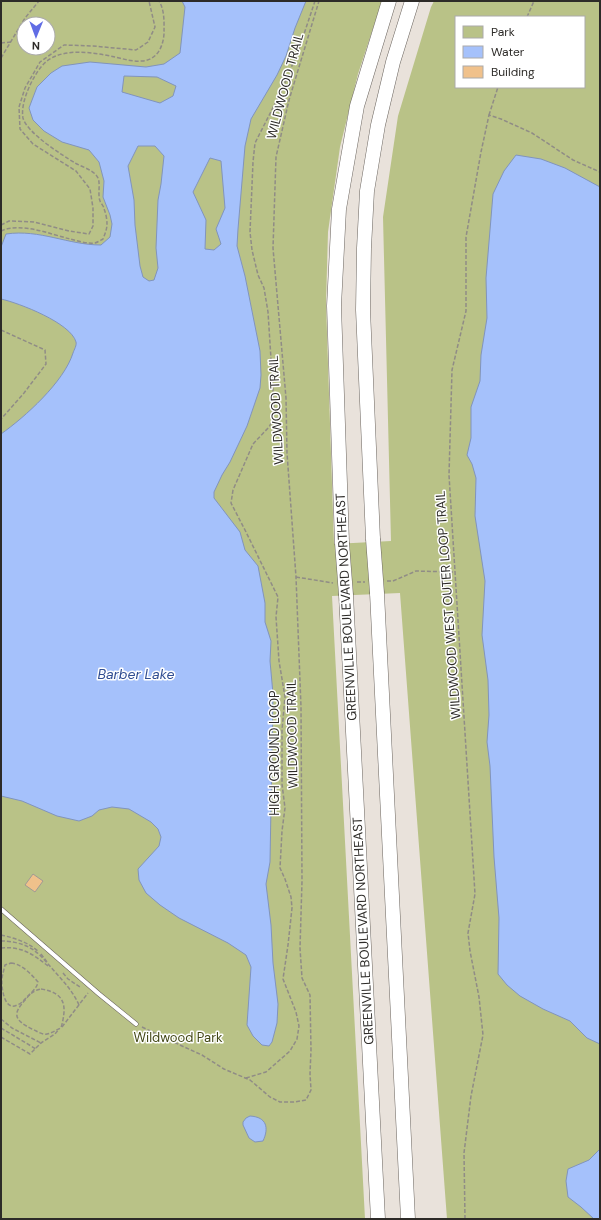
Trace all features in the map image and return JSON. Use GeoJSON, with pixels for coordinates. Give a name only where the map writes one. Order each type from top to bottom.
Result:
{"type":"FeatureCollection","features":[{"type":"Feature","properties":{"kind":"highway","name":"GREENVILLE BOULEVARD NORTHEAST"},"geometry":{"type":"LineString","coordinates":[[378,1219],[346,595],[342,543],[334,306],[339,209],[357,106],[389,1]]}},
{"type":"Feature","properties":{"kind":"highway"},"geometry":{"type":"LineString","coordinates":[[408,1219],[373,540],[363,310],[367,190],[378,125],[393,62],[412,1]]}},
{"type":"Feature","properties":{"kind":"lane"},"geometry":{"type":"LineString","coordinates":[[1,909],[136,1024]]}},
{"type":"Feature","properties":{"kind":"path"},"geometry":{"type":"LineString","coordinates":[[1,58],[25,18],[39,1]]}},
{"type":"Feature","properties":{"kind":"path"},"geometry":{"type":"LineString","coordinates":[[1,225],[9,221],[34,222],[69,231],[89,234],[94,226],[90,189],[76,171],[33,144],[24,134],[20,129],[19,106],[25,88],[40,62],[64,45],[136,50],[148,42],[155,27],[149,1]]}},
{"type":"Feature","properties":{"kind":"path"},"geometry":{"type":"LineString","coordinates":[[1,231],[8,228],[18,228],[46,232],[82,242],[96,243],[103,239],[107,225],[104,208],[100,201],[99,178],[96,174],[76,164],[49,146],[28,127],[23,118],[23,109],[28,90],[41,66],[60,54],[80,52],[98,53],[132,61],[143,61],[155,57],[164,40],[164,19],[159,1]]}},
{"type":"Feature","properties":{"kind":"path","name":"HIGH GROUND LOOP"},"geometry":{"type":"LineString","coordinates":[[246,1078],[266,1072],[290,1051],[297,1039],[299,1026],[296,1012],[283,979],[292,908],[291,897],[286,879],[280,868],[285,808],[282,784],[282,730],[285,697],[279,661],[276,624],[278,597],[231,503],[233,490],[253,444],[269,427],[273,420],[274,406],[268,312],[264,288],[258,274],[252,250],[250,232],[255,143],[283,88],[301,43],[315,1]]}},
{"type":"Feature","properties":{"kind":"path","name":"WILDWOOD TRAIL"},"geometry":{"type":"LineString","coordinates":[[136,1024],[202,1055],[224,1068],[246,1078],[270,1097],[280,1102],[306,1100],[311,1090],[310,995],[302,978],[300,948],[302,881],[301,707],[298,623],[287,453],[286,398],[273,248],[276,156],[288,100],[319,1]]}},
{"type":"Feature","properties":{"kind":"path"},"geometry":{"type":"LineString","coordinates":[[527,16],[534,1]]}},
{"type":"Feature","properties":{"kind":"path"},"geometry":{"type":"LineString","coordinates":[[1,43],[10,42]]}},
{"type":"Feature","properties":{"kind":"path","name":"WILDWOOD WEST OUTER LOOP TRAIL"},"geometry":{"type":"LineString","coordinates":[[465,1219],[464,1153],[471,1096],[483,1035],[479,997],[468,933],[475,894],[449,475],[452,370],[466,310],[466,237],[481,152],[489,115],[498,88]]}},
{"type":"Feature","properties":{"kind":"path"},"geometry":{"type":"LineString","coordinates":[[489,115],[532,133],[573,160],[600,172]]}},
{"type":"Feature","properties":{"kind":"path"},"geometry":{"type":"LineString","coordinates":[[1,330],[45,350],[46,364],[24,393],[1,419]]}},
{"type":"Feature","properties":{"kind":"path"},"geometry":{"type":"LineString","coordinates":[[1,935],[19,940],[32,946],[41,954],[75,995],[79,1004]]}},
{"type":"Feature","properties":{"kind":"path"},"geometry":{"type":"LineString","coordinates":[[1,942],[8,941],[26,946],[36,951],[52,968]]}},
{"type":"Feature","properties":{"kind":"path"},"geometry":{"type":"LineString","coordinates":[[1,948],[18,948],[36,957],[52,968]]}},
{"type":"Feature","properties":{"kind":"path"},"geometry":{"type":"LineString","coordinates":[[30,994],[18,1008],[16,1013],[19,1021],[44,1035],[61,1028],[64,1006],[63,1000],[51,990],[35,990],[30,994],[16,1006],[8,1005],[5,1000],[2,979],[5,965],[11,963],[22,967],[38,982],[30,994]]}},
{"type":"Feature","properties":{"kind":"path"},"geometry":{"type":"LineString","coordinates":[[59,969],[68,979],[80,988]]}},
{"type":"Feature","properties":{"kind":"path"},"geometry":{"type":"LineString","coordinates":[[1,1037],[30,1054],[41,1043],[61,1028],[87,993]]}},
{"type":"Feature","properties":{"kind":"path"},"geometry":{"type":"LineString","coordinates":[[1,1019],[12,1028],[41,1043]]}},
{"type":"Feature","properties":{"kind":"path"},"geometry":{"type":"LineString","coordinates":[[1,1028],[36,1049]]}},
{"type":"Feature","properties":{"kind":"green space","name":"Wildwood Park"},"geometry":{"type":"Polygon","coordinates":[[[1,1],[382,1],[358,74],[340,147],[328,232],[326,303],[334,544],[391,541],[383,217],[398,116],[431,7],[434,1],[600,1],[600,1219],[447,1219],[400,593],[332,596],[365,1219],[1,1219],[1,1]]]}},
{"type":"Feature","properties":{"kind":"water","name":"Barber Lake"},"geometry":{"type":"Polygon","coordinates":[[[182,1],[306,1],[286,56],[277,75],[251,119],[245,146],[237,246],[245,276],[260,351],[260,388],[247,426],[214,492],[214,498],[240,532],[245,550],[258,566],[265,603],[265,622],[271,641],[270,661],[273,694],[270,862],[266,884],[278,1004],[277,1023],[272,1042],[269,1046],[262,1045],[253,1036],[247,1025],[251,967],[246,955],[228,943],[179,918],[160,905],[146,893],[139,880],[138,869],[159,846],[161,837],[158,829],[151,822],[129,809],[112,807],[99,810],[92,816],[79,821],[57,816],[22,801],[1,796],[1,434],[32,409],[53,387],[68,364],[76,342],[65,328],[55,321],[31,309],[1,299],[1,247],[6,234],[18,233],[42,235],[77,243],[101,245],[110,237],[112,224],[103,197],[104,181],[99,162],[89,150],[62,142],[44,131],[33,120],[29,108],[37,87],[51,73],[62,66],[90,62],[146,67],[164,64],[180,53],[185,7],[182,1]],[[124,76],[122,92],[160,103],[173,96],[176,86],[157,77],[124,76]],[[138,146],[128,166],[134,200],[135,225],[140,266],[143,277],[149,281],[154,280],[158,268],[156,248],[158,200],[164,156],[155,146],[138,146]],[[210,158],[193,192],[206,220],[205,249],[214,250],[221,244],[216,229],[225,208],[221,161],[210,158]]]}},
{"type":"Feature","properties":{"kind":"water"},"geometry":{"type":"Polygon","coordinates":[[[516,155],[541,159],[565,168],[600,187],[600,1044],[587,1038],[570,1021],[543,1009],[520,996],[507,985],[498,974],[499,918],[494,857],[490,766],[487,742],[489,715],[488,680],[482,635],[485,581],[475,516],[476,478],[472,464],[467,455],[471,438],[471,407],[480,381],[481,355],[487,318],[486,278],[493,194],[504,171],[516,155]]]}},
{"type":"Feature","properties":{"kind":"water"},"geometry":{"type":"Polygon","coordinates":[[[250,1116],[260,1118],[265,1124],[266,1132],[263,1141],[255,1142],[249,1138],[243,1122],[250,1116]]]}},
{"type":"Feature","properties":{"kind":"water"},"geometry":{"type":"Polygon","coordinates":[[[600,1149],[600,1219],[594,1219],[568,1197],[566,1181],[568,1169],[589,1160],[600,1149]]]}},
{"type":"Feature","properties":{"kind":"building"},"geometry":{"type":"Polygon","coordinates":[[[33,874],[43,881],[35,892],[25,885],[33,874]]]}}]}
